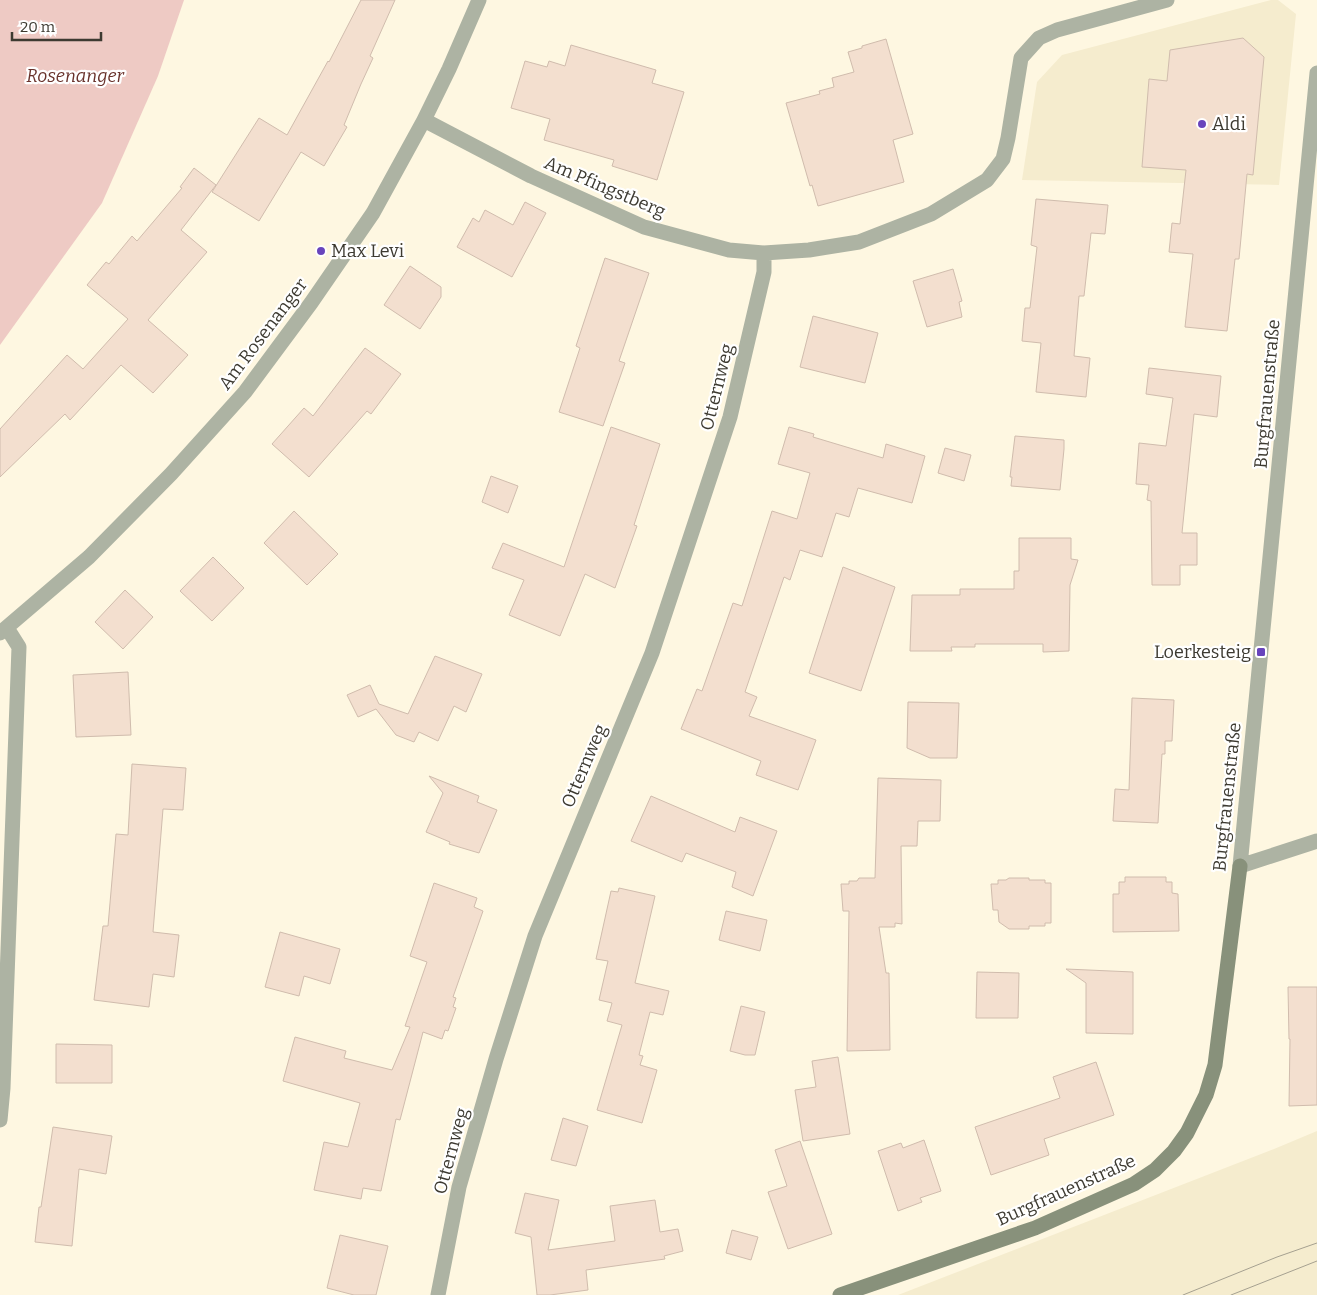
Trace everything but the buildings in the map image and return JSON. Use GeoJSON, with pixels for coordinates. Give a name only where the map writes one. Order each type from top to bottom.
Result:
{"type":"FeatureCollection","features":[{"type":"Feature","properties":{"kind":"street","name":"Am Rosenanger"},"geometry":{"type":"LineString","coordinates":[[3,630],[89,557],[171,474],[244,392],[311,303],[373,213],[450,69],[478,0]]}},
{"type":"Feature","properties":{"kind":"street","name":"Am Pfingstberg"},"geometry":{"type":"LineString","coordinates":[[424,120],[531,176],[644,227],[729,250],[764,252],[809,250],[859,242],[931,214],[987,180],[1003,159],[1021,58],[1039,38],[1057,30],[1166,0]]}},
{"type":"Feature","properties":{"kind":"street","name":"Burgfrauenstraße"},"geometry":{"type":"LineString","coordinates":[[840,1295],[1035,1228],[1134,1184],[1155,1170],[1174,1151],[1196,1118],[1206,1095],[1215,1065],[1240,866],[1317,73]]}},
{"type":"Feature","properties":{"kind":"street","name":"Otternweg"},"geometry":{"type":"LineString","coordinates":[[438,1295],[459,1187],[496,1059],[535,936],[652,653],[730,417],[764,272],[764,252]]}},
{"type":"Feature","properties":{"kind":"street"},"geometry":{"type":"LineString","coordinates":[[0,1120],[3,1088],[19,647],[3,630]]}},
{"type":"Feature","properties":{"kind":"street"},"geometry":{"type":"LineString","coordinates":[[1240,866],[1317,841]]}},
{"type":"Feature","properties":{"kind":"shaded area"},"geometry":{"type":"Polygon","coordinates":[[[1271,0],[1278,0],[1296,14],[1279,185],[1022,180],[1037,82],[1062,55],[1271,0]]]}},
{"type":"Feature","properties":{"kind":"shaded area"},"geometry":{"type":"Polygon","coordinates":[[[1317,1131],[1317,1295],[898,1295],[1274,1149],[1317,1131]]]}},
{"type":"Feature","properties":{"kind":"green space","name":"Rosenanger"},"geometry":{"type":"Polygon","coordinates":[[[0,0],[184,0],[158,76],[102,203],[0,345],[0,0]]]}},
{"type":"Feature","properties":{"kind":"tram line"},"geometry":{"type":"LineString","coordinates":[[1183,1295],[1317,1243]]}},
{"type":"Feature","properties":{"kind":"tram line"},"geometry":{"type":"LineString","coordinates":[[1231,1295],[1317,1261]]}},
{"type":"Feature","properties":{"kind":"place","name":"Aldi"},"geometry":{"type":"Point","coordinates":[1202,124]}},
{"type":"Feature","properties":{"kind":"place","name":"Max Levi"},"geometry":{"type":"Point","coordinates":[321,251]}},
{"type":"Feature","properties":{"kind":"place","name":"Loerkesteig"},"geometry":{"type":"Point","coordinates":[1261,652]}}]}
